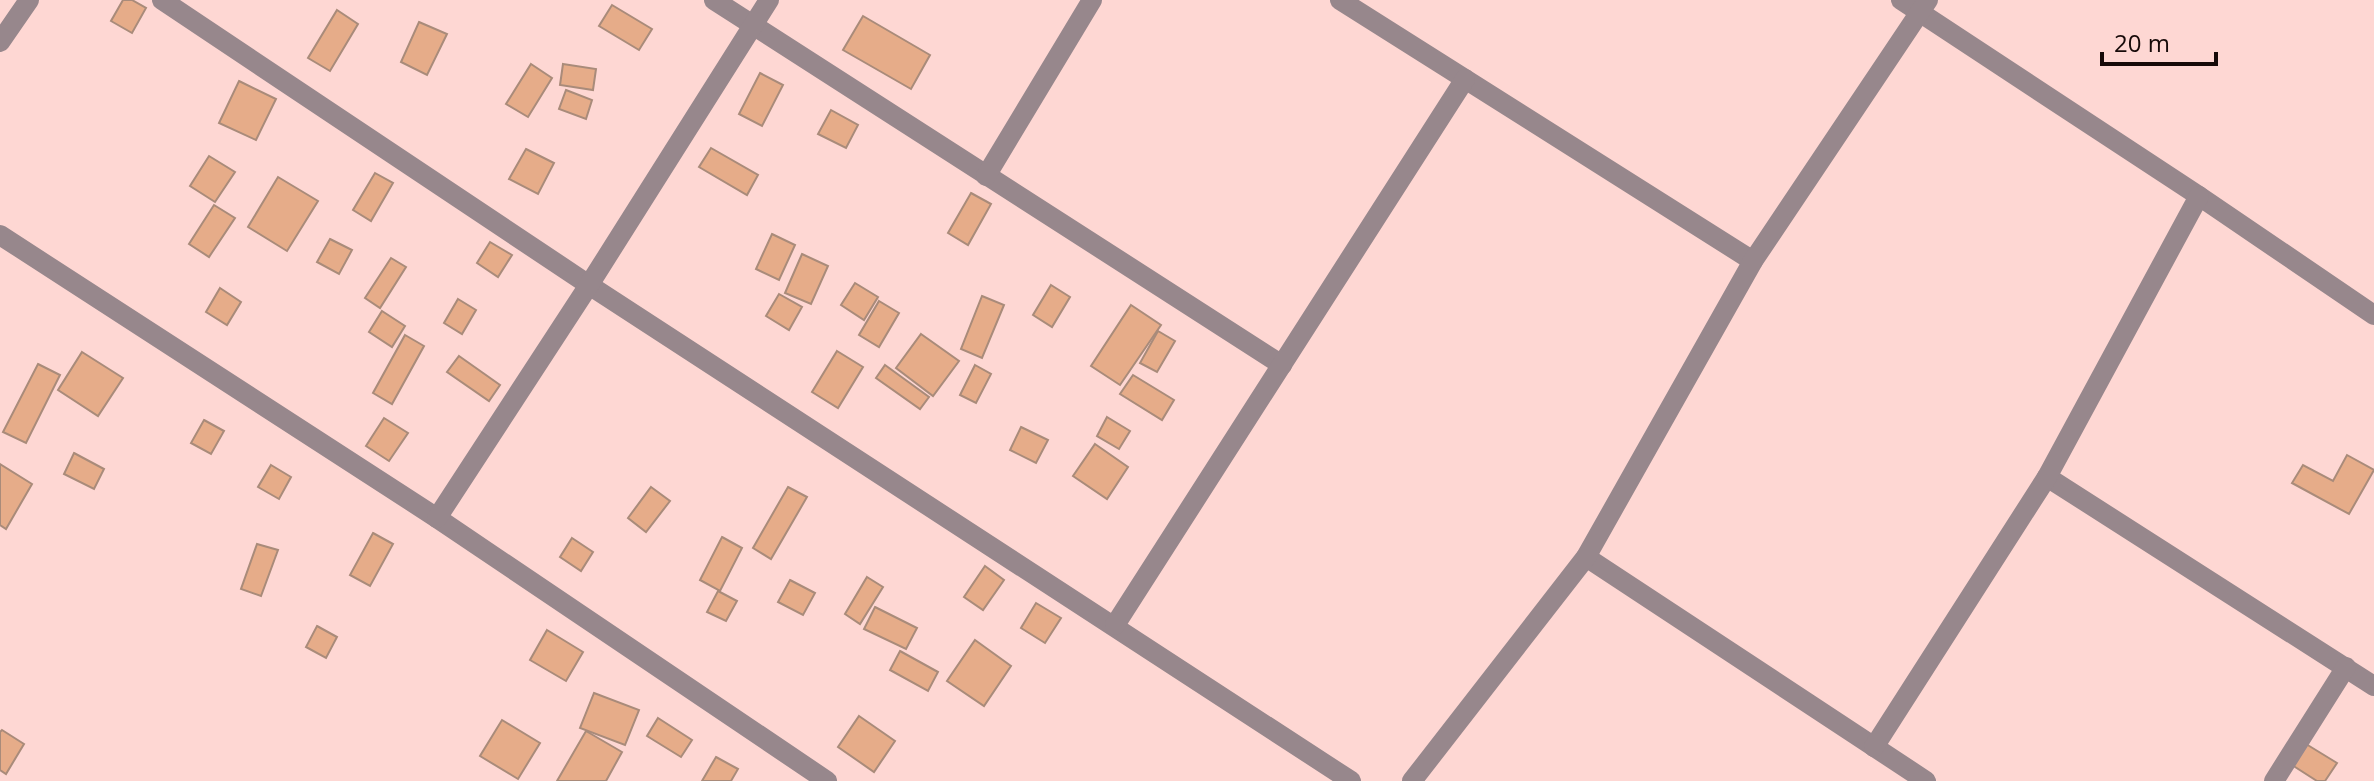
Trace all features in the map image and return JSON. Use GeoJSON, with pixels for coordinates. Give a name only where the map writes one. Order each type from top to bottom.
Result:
{"type":"FeatureCollection","features":[{"type":"Feature","properties":{"kind":"street"},"geometry":{"type":"LineString","coordinates":[[0,42],[29,0]]}},
{"type":"Feature","properties":{"kind":"street"},"geometry":{"type":"LineString","coordinates":[[162,0],[589,285],[1351,781]]}},
{"type":"Feature","properties":{"kind":"street"},"geometry":{"type":"LineString","coordinates":[[714,0],[1282,365]]}},
{"type":"Feature","properties":{"kind":"street"},"geometry":{"type":"LineString","coordinates":[[437,518],[769,0]]}},
{"type":"Feature","properties":{"kind":"street"},"geometry":{"type":"LineString","coordinates":[[986,176],[1092,0]]}},
{"type":"Feature","properties":{"kind":"street"},"geometry":{"type":"LineString","coordinates":[[1340,0],[1753,261]]}},
{"type":"Feature","properties":{"kind":"street"},"geometry":{"type":"LineString","coordinates":[[1901,0],[1923,6],[2374,315]]}},
{"type":"Feature","properties":{"kind":"street"},"geometry":{"type":"LineString","coordinates":[[1412,781],[1586,557],[1753,261],[1923,6]]}},
{"type":"Feature","properties":{"kind":"street"},"geometry":{"type":"LineString","coordinates":[[1115,625],[1465,79]]}},
{"type":"Feature","properties":{"kind":"street"},"geometry":{"type":"LineString","coordinates":[[1874,747],[2047,477],[2199,196]]}},
{"type":"Feature","properties":{"kind":"street"},"geometry":{"type":"LineString","coordinates":[[0,235],[437,518],[816,778]]}},
{"type":"Feature","properties":{"kind":"street"},"geometry":{"type":"LineString","coordinates":[[2047,477],[2374,686]]}},
{"type":"Feature","properties":{"kind":"street"},"geometry":{"type":"LineString","coordinates":[[1586,557],[1926,781]]}},
{"type":"Feature","properties":{"kind":"street"},"geometry":{"type":"LineString","coordinates":[[2274,781],[2346,667]]}},
{"type":"Feature","properties":{"kind":"building"},"geometry":{"type":"Polygon","coordinates":[[[123,0],[132,0],[146,8],[132,33],[111,21],[123,0]]]}},
{"type":"Feature","properties":{"kind":"building"},"geometry":{"type":"Polygon","coordinates":[[[612,5],[652,29],[639,50],[599,26],[612,5]]]}},
{"type":"Feature","properties":{"kind":"building"},"geometry":{"type":"Polygon","coordinates":[[[337,10],[358,24],[330,71],[308,58],[337,10]]]}},
{"type":"Feature","properties":{"kind":"building"},"geometry":{"type":"Polygon","coordinates":[[[863,16],[930,55],[911,89],[843,50],[863,16]]]}},
{"type":"Feature","properties":{"kind":"building"},"geometry":{"type":"Polygon","coordinates":[[[419,22],[447,34],[427,75],[401,62],[419,22]]]}},
{"type":"Feature","properties":{"kind":"building"},"geometry":{"type":"Polygon","coordinates":[[[531,64],[552,78],[528,117],[506,104],[531,64]]]}},
{"type":"Feature","properties":{"kind":"building"},"geometry":{"type":"Polygon","coordinates":[[[563,64],[596,69],[593,90],[560,85],[563,64]]]}},
{"type":"Feature","properties":{"kind":"building"},"geometry":{"type":"Polygon","coordinates":[[[760,73],[783,85],[762,126],[739,114],[760,73]]]}},
{"type":"Feature","properties":{"kind":"building"},"geometry":{"type":"Polygon","coordinates":[[[239,81],[276,99],[256,140],[219,123],[239,81]]]}},
{"type":"Feature","properties":{"kind":"building"},"geometry":{"type":"Polygon","coordinates":[[[566,90],[592,100],[586,119],[559,109],[566,90]]]}},
{"type":"Feature","properties":{"kind":"building"},"geometry":{"type":"Polygon","coordinates":[[[831,110],[858,125],[846,148],[818,134],[831,110]]]}},
{"type":"Feature","properties":{"kind":"building"},"geometry":{"type":"Polygon","coordinates":[[[711,148],[758,175],[747,195],[699,167],[711,148]]]}},
{"type":"Feature","properties":{"kind":"building"},"geometry":{"type":"Polygon","coordinates":[[[526,149],[554,163],[538,194],[509,179],[526,149]]]}},
{"type":"Feature","properties":{"kind":"building"},"geometry":{"type":"Polygon","coordinates":[[[209,156],[235,172],[215,202],[190,186],[209,156]]]}},
{"type":"Feature","properties":{"kind":"building"},"geometry":{"type":"Polygon","coordinates":[[[375,173],[393,183],[371,221],[353,210],[375,173]]]}},
{"type":"Feature","properties":{"kind":"building"},"geometry":{"type":"Polygon","coordinates":[[[278,177],[318,201],[287,251],[248,227],[278,177]]]}},
{"type":"Feature","properties":{"kind":"building"},"geometry":{"type":"Polygon","coordinates":[[[971,193],[991,204],[968,245],[948,233],[971,193]]]}},
{"type":"Feature","properties":{"kind":"building"},"geometry":{"type":"Polygon","coordinates":[[[214,205],[235,218],[209,257],[189,244],[214,205]]]}},
{"type":"Feature","properties":{"kind":"building"},"geometry":{"type":"Polygon","coordinates":[[[772,234],[795,245],[779,280],[756,269],[772,234]]]}},
{"type":"Feature","properties":{"kind":"building"},"geometry":{"type":"Polygon","coordinates":[[[330,239],[352,250],[339,274],[317,262],[330,239]]]}},
{"type":"Feature","properties":{"kind":"building"},"geometry":{"type":"Polygon","coordinates":[[[490,242],[512,255],[498,277],[477,263],[490,242]]]}},
{"type":"Feature","properties":{"kind":"building"},"geometry":{"type":"Polygon","coordinates":[[[802,254],[828,266],[811,304],[785,293],[802,254]]]}},
{"type":"Feature","properties":{"kind":"building"},"geometry":{"type":"Polygon","coordinates":[[[391,258],[406,267],[380,308],[365,298],[391,258]]]}},
{"type":"Feature","properties":{"kind":"building"},"geometry":{"type":"Polygon","coordinates":[[[855,283],[878,297],[864,320],[841,305],[855,283]]]}},
{"type":"Feature","properties":{"kind":"building"},"geometry":{"type":"Polygon","coordinates":[[[1051,285],[1070,297],[1052,327],[1033,315],[1051,285]]]}},
{"type":"Feature","properties":{"kind":"building"},"geometry":{"type":"Polygon","coordinates":[[[220,288],[241,302],[227,325],[206,312],[220,288]]]}},
{"type":"Feature","properties":{"kind":"building"},"geometry":{"type":"Polygon","coordinates":[[[779,294],[802,307],[789,330],[766,316],[779,294]]]}},
{"type":"Feature","properties":{"kind":"building"},"geometry":{"type":"Polygon","coordinates":[[[982,296],[1004,305],[982,358],[961,349],[982,296]]]}},
{"type":"Feature","properties":{"kind":"building"},"geometry":{"type":"Polygon","coordinates":[[[458,299],[476,310],[462,334],[444,323],[458,299]]]}},
{"type":"Feature","properties":{"kind":"building"},"geometry":{"type":"Polygon","coordinates":[[[879,301],[899,313],[879,347],[859,335],[879,301]]]}},
{"type":"Feature","properties":{"kind":"building"},"geometry":{"type":"Polygon","coordinates":[[[1131,305],[1161,325],[1120,385],[1091,366],[1131,305]]]}},
{"type":"Feature","properties":{"kind":"building"},"geometry":{"type":"Polygon","coordinates":[[[382,311],[405,326],[392,347],[369,332],[382,311]]]}},
{"type":"Feature","properties":{"kind":"building"},"geometry":{"type":"Polygon","coordinates":[[[1158,331],[1175,341],[1157,372],[1140,363],[1158,331]]]}},
{"type":"Feature","properties":{"kind":"building"},"geometry":{"type":"Polygon","coordinates":[[[921,334],[959,361],[933,396],[896,368],[921,334]]]}},
{"type":"Feature","properties":{"kind":"building"},"geometry":{"type":"Polygon","coordinates":[[[405,335],[424,346],[392,404],[373,393],[405,335]]]}},
{"type":"Feature","properties":{"kind":"building"},"geometry":{"type":"Polygon","coordinates":[[[837,351],[863,367],[838,408],[812,392],[837,351]]]}},
{"type":"Feature","properties":{"kind":"building"},"geometry":{"type":"Polygon","coordinates":[[[82,352],[123,378],[98,416],[58,390],[82,352]]]}},
{"type":"Feature","properties":{"kind":"building"},"geometry":{"type":"Polygon","coordinates":[[[459,356],[500,385],[489,401],[447,372],[459,356]]]}},
{"type":"Feature","properties":{"kind":"building"},"geometry":{"type":"Polygon","coordinates":[[[38,364],[60,375],[26,443],[3,432],[38,364]]]}},
{"type":"Feature","properties":{"kind":"building"},"geometry":{"type":"Polygon","coordinates":[[[885,365],[929,397],[920,409],[876,378],[885,365]]]}},
{"type":"Feature","properties":{"kind":"building"},"geometry":{"type":"Polygon","coordinates":[[[975,365],[991,374],[976,403],[960,395],[975,365]]]}},
{"type":"Feature","properties":{"kind":"building"},"geometry":{"type":"Polygon","coordinates":[[[1133,375],[1174,400],[1162,420],[1120,394],[1133,375]]]}},
{"type":"Feature","properties":{"kind":"building"},"geometry":{"type":"Polygon","coordinates":[[[1107,417],[1130,431],[1119,449],[1097,436],[1107,417]]]}},
{"type":"Feature","properties":{"kind":"building"},"geometry":{"type":"Polygon","coordinates":[[[384,418],[408,433],[389,461],[366,446],[384,418]]]}},
{"type":"Feature","properties":{"kind":"building"},"geometry":{"type":"Polygon","coordinates":[[[204,420],[224,431],[211,454],[191,443],[204,420]]]}},
{"type":"Feature","properties":{"kind":"building"},"geometry":{"type":"Polygon","coordinates":[[[1021,427],[1048,440],[1036,463],[1010,450],[1021,427]]]}},
{"type":"Feature","properties":{"kind":"building"},"geometry":{"type":"Polygon","coordinates":[[[1095,444],[1128,467],[1107,499],[1073,476],[1095,444]]]}},
{"type":"Feature","properties":{"kind":"building"},"geometry":{"type":"Polygon","coordinates":[[[74,453],[104,469],[94,489],[64,474],[74,453]]]}},
{"type":"Feature","properties":{"kind":"building"},"geometry":{"type":"Polygon","coordinates":[[[2347,455],[2374,470],[2349,514],[2292,483],[2303,465],[2333,481],[2347,455]]]}},
{"type":"Feature","properties":{"kind":"building"},"geometry":{"type":"Polygon","coordinates":[[[0,464],[32,484],[6,529],[0,525],[0,464]]]}},
{"type":"Feature","properties":{"kind":"building"},"geometry":{"type":"Polygon","coordinates":[[[271,465],[291,477],[279,499],[258,487],[271,465]]]}},
{"type":"Feature","properties":{"kind":"building"},"geometry":{"type":"Polygon","coordinates":[[[651,487],[670,501],[646,532],[628,518],[651,487]]]}},
{"type":"Feature","properties":{"kind":"building"},"geometry":{"type":"Polygon","coordinates":[[[788,487],[807,497],[771,559],[753,548],[788,487]]]}},
{"type":"Feature","properties":{"kind":"building"},"geometry":{"type":"Polygon","coordinates":[[[373,533],[393,544],[370,586],[350,575],[373,533]]]}},
{"type":"Feature","properties":{"kind":"building"},"geometry":{"type":"Polygon","coordinates":[[[722,537],[742,548],[720,591],[700,580],[722,537]]]}},
{"type":"Feature","properties":{"kind":"building"},"geometry":{"type":"Polygon","coordinates":[[[572,538],[593,552],[581,571],[560,557],[572,538]]]}},
{"type":"Feature","properties":{"kind":"building"},"geometry":{"type":"Polygon","coordinates":[[[257,544],[278,550],[261,596],[241,589],[257,544]]]}},
{"type":"Feature","properties":{"kind":"building"},"geometry":{"type":"Polygon","coordinates":[[[985,566],[1004,580],[983,610],[964,597],[985,566]]]}},
{"type":"Feature","properties":{"kind":"building"},"geometry":{"type":"Polygon","coordinates":[[[867,577],[883,587],[860,624],[845,614],[867,577]]]}},
{"type":"Feature","properties":{"kind":"building"},"geometry":{"type":"Polygon","coordinates":[[[790,580],[815,593],[803,615],[778,602],[790,580]]]}},
{"type":"Feature","properties":{"kind":"building"},"geometry":{"type":"Polygon","coordinates":[[[718,591],[737,601],[726,621],[707,612],[718,591]]]}},
{"type":"Feature","properties":{"kind":"building"},"geometry":{"type":"Polygon","coordinates":[[[1036,603],[1061,618],[1045,643],[1021,628],[1036,603]]]}},
{"type":"Feature","properties":{"kind":"building"},"geometry":{"type":"Polygon","coordinates":[[[875,607],[917,628],[906,649],[864,629],[875,607]]]}},
{"type":"Feature","properties":{"kind":"building"},"geometry":{"type":"Polygon","coordinates":[[[317,626],[337,637],[326,658],[306,647],[317,626]]]}},
{"type":"Feature","properties":{"kind":"building"},"geometry":{"type":"Polygon","coordinates":[[[547,630],[583,652],[566,681],[530,660],[547,630]]]}},
{"type":"Feature","properties":{"kind":"building"},"geometry":{"type":"Polygon","coordinates":[[[975,640],[1011,666],[984,706],[947,681],[975,640]]]}},
{"type":"Feature","properties":{"kind":"building"},"geometry":{"type":"Polygon","coordinates":[[[900,651],[938,672],[928,691],[890,670],[900,651]]]}},
{"type":"Feature","properties":{"kind":"building"},"geometry":{"type":"Polygon","coordinates":[[[594,693],[639,710],[625,745],[580,728],[594,693]]]}},
{"type":"Feature","properties":{"kind":"building"},"geometry":{"type":"Polygon","coordinates":[[[859,716],[895,741],[874,772],[838,747],[859,716]]]}},
{"type":"Feature","properties":{"kind":"building"},"geometry":{"type":"Polygon","coordinates":[[[658,718],[692,740],[681,757],[647,736],[658,718]]]}},
{"type":"Feature","properties":{"kind":"building"},"geometry":{"type":"Polygon","coordinates":[[[502,720],[540,743],[518,779],[480,756],[502,720]]]}},
{"type":"Feature","properties":{"kind":"building"},"geometry":{"type":"Polygon","coordinates":[[[2,730],[24,744],[6,774],[0,770],[2,730]]]}},
{"type":"Feature","properties":{"kind":"building"},"geometry":{"type":"Polygon","coordinates":[[[586,731],[622,752],[606,781],[557,781],[586,731]]]}},
{"type":"Feature","properties":{"kind":"building"},"geometry":{"type":"Polygon","coordinates":[[[2306,744],[2337,763],[2325,781],[2317,781],[2292,765],[2306,744]]]}},
{"type":"Feature","properties":{"kind":"building"},"geometry":{"type":"Polygon","coordinates":[[[716,757],[738,769],[731,781],[702,781],[716,757]]]}}]}
